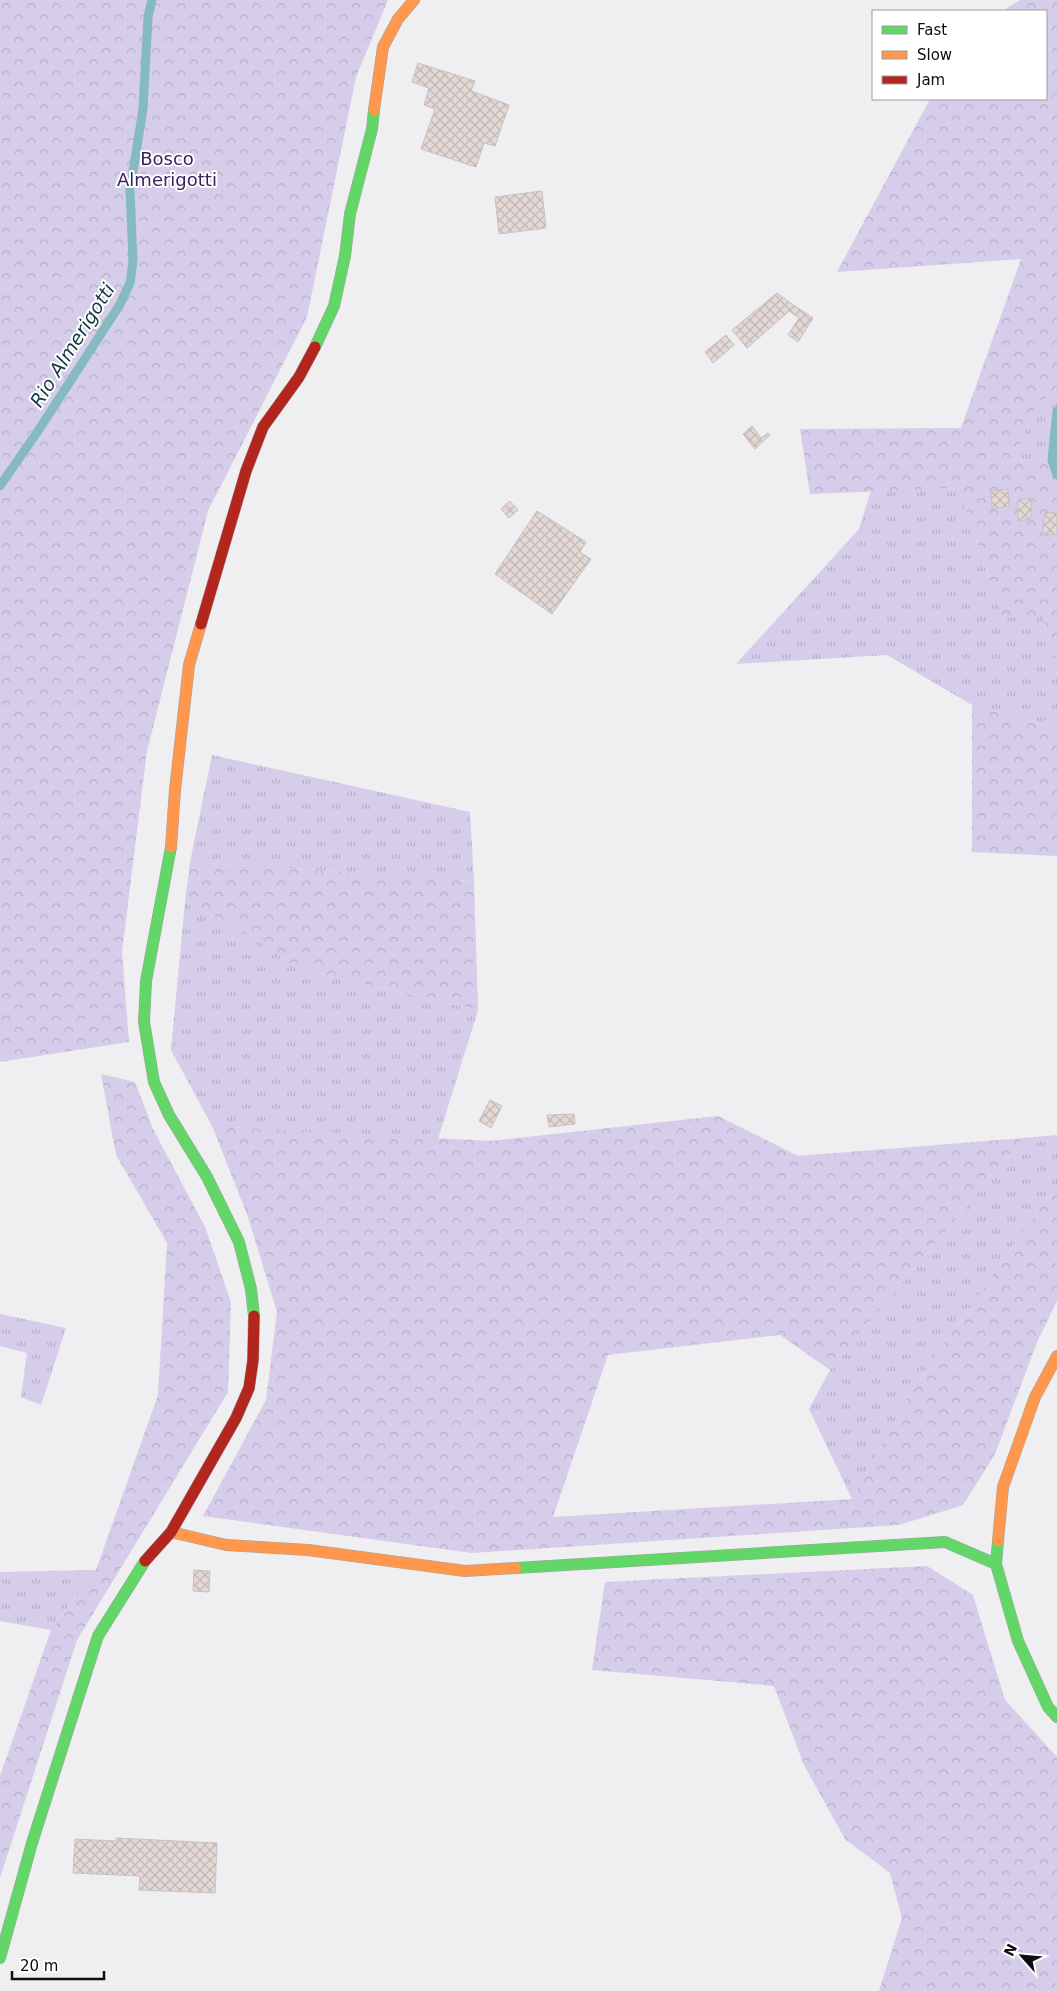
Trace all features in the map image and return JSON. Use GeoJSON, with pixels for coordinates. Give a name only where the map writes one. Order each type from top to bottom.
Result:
{"type":"FeatureCollection","features":[{"type":"Feature","properties":{"kind":"street"},"geometry":{"type":"LineString","coordinates":[[0,1958],[32,1843],[98,1636],[144,1562],[171,1532],[236,1418],[249,1388],[253,1360],[254,1321],[251,1289],[239,1242],[207,1177],[170,1115],[154,1082],[144,1022],[146,981],[173,838],[175,790],[190,665],[246,471],[263,427],[299,377],[319,341],[334,306],[345,256],[350,214],[372,129],[383,47],[398,19],[414,0]]}},
{"type":"Feature","properties":{"kind":"street"},"geometry":{"type":"LineString","coordinates":[[1057,1356],[1035,1397],[1003,1487],[996,1564],[1018,1641],[1048,1707],[1057,1717]]}},
{"type":"Feature","properties":{"kind":"street"},"geometry":{"type":"LineString","coordinates":[[171,1532],[226,1545],[308,1550],[465,1571],[945,1542],[996,1564]]}},
{"type":"Feature","properties":{"kind":"green space","name":"Bosco Almerigotti"},"geometry":{"type":"Polygon","coordinates":[[[0,0],[388,0],[356,77],[307,317],[208,511],[147,751],[122,952],[129,1042],[0,1062],[0,0]]]}},
{"type":"Feature","properties":{"kind":"green space"},"geometry":{"type":"Polygon","coordinates":[[[1020,0],[1057,0],[1057,389],[1037,405],[1013,461],[1057,459],[1057,676],[1043,615],[1003,618],[958,488],[810,494],[800,429],[961,428],[1021,259],[837,272],[929,100],[1047,100],[1047,10],[1005,10],[1020,0]]]}},
{"type":"Feature","properties":{"kind":"green space"},"geometry":{"type":"Polygon","coordinates":[[[1057,389],[1057,459],[1013,461],[1037,405],[1057,389]]]}},
{"type":"Feature","properties":{"kind":"green space"},"geometry":{"type":"Polygon","coordinates":[[[958,488],[1003,618],[1043,614],[1057,676],[1057,729],[972,705],[887,655],[736,664],[859,529],[871,491],[958,488]]]}},
{"type":"Feature","properties":{"kind":"green space"},"geometry":{"type":"Polygon","coordinates":[[[972,705],[1057,729],[1057,856],[972,852],[972,705]]]}},
{"type":"Feature","properties":{"kind":"green space"},"geometry":{"type":"Polygon","coordinates":[[[212,755],[470,812],[474,881],[190,862],[212,755]]]}},
{"type":"Feature","properties":{"kind":"green space"},"geometry":{"type":"Polygon","coordinates":[[[190,862],[474,881],[478,1010],[299,969],[251,935],[185,902],[190,862]]]}},
{"type":"Feature","properties":{"kind":"green space"},"geometry":{"type":"Polygon","coordinates":[[[185,902],[251,935],[299,969],[478,1010],[438,1139],[212,1126],[171,1050],[185,902]]]}},
{"type":"Feature","properties":{"kind":"green space"},"geometry":{"type":"Polygon","coordinates":[[[101,1074],[135,1082],[153,1129],[205,1227],[231,1302],[228,1392],[77,1640],[0,1878],[0,1776],[51,1630],[96,1570],[158,1395],[167,1243],[116,1155],[101,1074]]]}},
{"type":"Feature","properties":{"kind":"green space"},"geometry":{"type":"Polygon","coordinates":[[[718,1116],[798,1156],[1023,1138],[830,1370],[780,1335],[608,1355],[553,1517],[852,1499],[913,1388],[1057,1184],[1057,1301],[1038,1340],[995,1454],[963,1505],[899,1525],[472,1553],[203,1516],[266,1400],[277,1312],[248,1217],[212,1126],[490,1141],[718,1116]]]}},
{"type":"Feature","properties":{"kind":"green space"},"geometry":{"type":"Polygon","coordinates":[[[1057,1135],[1057,1184],[913,1388],[852,1499],[809,1409],[830,1370],[1023,1138],[1057,1135]]]}},
{"type":"Feature","properties":{"kind":"green space"},"geometry":{"type":"Polygon","coordinates":[[[0,1314],[66,1328],[41,1405],[21,1397],[27,1353],[0,1346],[0,1314]]]}},
{"type":"Feature","properties":{"kind":"green space"},"geometry":{"type":"Polygon","coordinates":[[[927,1566],[973,1595],[1005,1700],[1057,1757],[1057,1991],[879,1991],[902,1918],[890,1873],[845,1839],[804,1765],[774,1686],[592,1670],[605,1582],[927,1566]]]}},
{"type":"Feature","properties":{"kind":"green space"},"geometry":{"type":"Polygon","coordinates":[[[96,1570],[51,1630],[0,1621],[0,1572],[96,1570]]]}},
{"type":"Feature","properties":{"kind":"building"},"geometry":{"type":"Polygon","coordinates":[[[418,63],[475,81],[471,91],[509,105],[495,146],[484,143],[476,167],[421,149],[435,109],[424,105],[429,88],[412,82],[418,63]]]}},
{"type":"Feature","properties":{"kind":"building"},"geometry":{"type":"Polygon","coordinates":[[[542,191],[546,228],[499,234],[495,197],[542,191]]]}},
{"type":"Feature","properties":{"kind":"building"},"geometry":{"type":"Polygon","coordinates":[[[777,293],[795,306],[747,348],[732,330],[777,293]]]}},
{"type":"Feature","properties":{"kind":"building"},"geometry":{"type":"Polygon","coordinates":[[[795,306],[813,318],[798,342],[788,335],[799,318],[789,311],[795,306]]]}},
{"type":"Feature","properties":{"kind":"building"},"geometry":{"type":"Polygon","coordinates":[[[726,335],[734,345],[713,363],[705,352],[726,335]]]}},
{"type":"Feature","properties":{"kind":"building"},"geometry":{"type":"Polygon","coordinates":[[[752,426],[761,438],[768,433],[770,435],[755,449],[743,434],[752,426]]]}},
{"type":"Feature","properties":{"kind":"building"},"geometry":{"type":"Polygon","coordinates":[[[1008,489],[1009,506],[992,509],[991,491],[1008,489]]]}},
{"type":"Feature","properties":{"kind":"building"},"geometry":{"type":"Polygon","coordinates":[[[1032,498],[1031,519],[1018,521],[1018,500],[1032,498]]]}},
{"type":"Feature","properties":{"kind":"building"},"geometry":{"type":"Polygon","coordinates":[[[510,501],[518,510],[509,518],[501,509],[510,501]]]}},
{"type":"Feature","properties":{"kind":"building"},"geometry":{"type":"Polygon","coordinates":[[[537,511],[586,542],[580,552],[591,559],[552,614],[495,574],[537,511]]]}},
{"type":"Feature","properties":{"kind":"building"},"geometry":{"type":"Polygon","coordinates":[[[1045,512],[1057,513],[1057,534],[1042,535],[1045,512]]]}},
{"type":"Feature","properties":{"kind":"building"},"geometry":{"type":"Polygon","coordinates":[[[490,1100],[502,1106],[491,1128],[479,1121],[490,1100]]]}},
{"type":"Feature","properties":{"kind":"building"},"geometry":{"type":"Polygon","coordinates":[[[574,1114],[575,1124],[549,1127],[547,1115],[574,1114]]]}},
{"type":"Feature","properties":{"kind":"building"},"geometry":{"type":"Polygon","coordinates":[[[194,1570],[210,1571],[209,1592],[193,1591],[194,1570]]]}},
{"type":"Feature","properties":{"kind":"building"},"geometry":{"type":"Polygon","coordinates":[[[116,1838],[217,1843],[215,1893],[139,1890],[140,1876],[73,1873],[75,1839],[116,1841],[116,1838]]]}},
{"type":"Feature","properties":{"kind":"waterway","name":"Rio Almerigotti"},"geometry":{"type":"LineString","coordinates":[[0,486],[119,306],[130,283],[133,261],[130,190],[143,109],[148,17],[152,0]]}},
{"type":"Feature","properties":{"kind":"waterway"},"geometry":{"type":"LineString","coordinates":[[1057,411],[1052,460],[1057,475]]}},
{"type":"Feature","properties":{"kind":"traffic: fast"},"geometry":{"type":"LineString","coordinates":[[315,347],[334,306],[345,256],[350,214],[372,129],[374,110]]}},
{"type":"Feature","properties":{"kind":"traffic: fast"},"geometry":{"type":"LineString","coordinates":[[171,847],[146,981],[144,1022],[154,1082],[169,1115],[207,1177],[239,1242],[251,1289],[254,1316]]}},
{"type":"Feature","properties":{"kind":"traffic: fast"},"geometry":{"type":"LineString","coordinates":[[998,1541],[996,1564],[1018,1641],[1048,1707],[1057,1717]]}},
{"type":"Feature","properties":{"kind":"traffic: fast"},"geometry":{"type":"LineString","coordinates":[[516,1568],[945,1542],[996,1564]]}},
{"type":"Feature","properties":{"kind":"traffic: fast"},"geometry":{"type":"LineString","coordinates":[[0,1958],[32,1843],[98,1636],[145,1561]]}},
{"type":"Feature","properties":{"kind":"traffic: slow"},"geometry":{"type":"LineString","coordinates":[[374,110],[383,47],[398,19],[414,0]]}},
{"type":"Feature","properties":{"kind":"traffic: slow"},"geometry":{"type":"LineString","coordinates":[[171,847],[175,790],[189,665],[201,624]]}},
{"type":"Feature","properties":{"kind":"traffic: slow"},"geometry":{"type":"LineString","coordinates":[[998,1541],[1003,1487],[1035,1397],[1057,1356]]}},
{"type":"Feature","properties":{"kind":"traffic: slow"},"geometry":{"type":"LineString","coordinates":[[171,1532],[226,1545],[308,1550],[465,1571],[516,1568]]}},
{"type":"Feature","properties":{"kind":"traffic: jam"},"geometry":{"type":"LineString","coordinates":[[201,624],[246,471],[263,427],[299,377],[315,347]]}},
{"type":"Feature","properties":{"kind":"traffic: jam"},"geometry":{"type":"LineString","coordinates":[[145,1561],[171,1532],[236,1418],[249,1388],[253,1360],[254,1316]]}}]}
